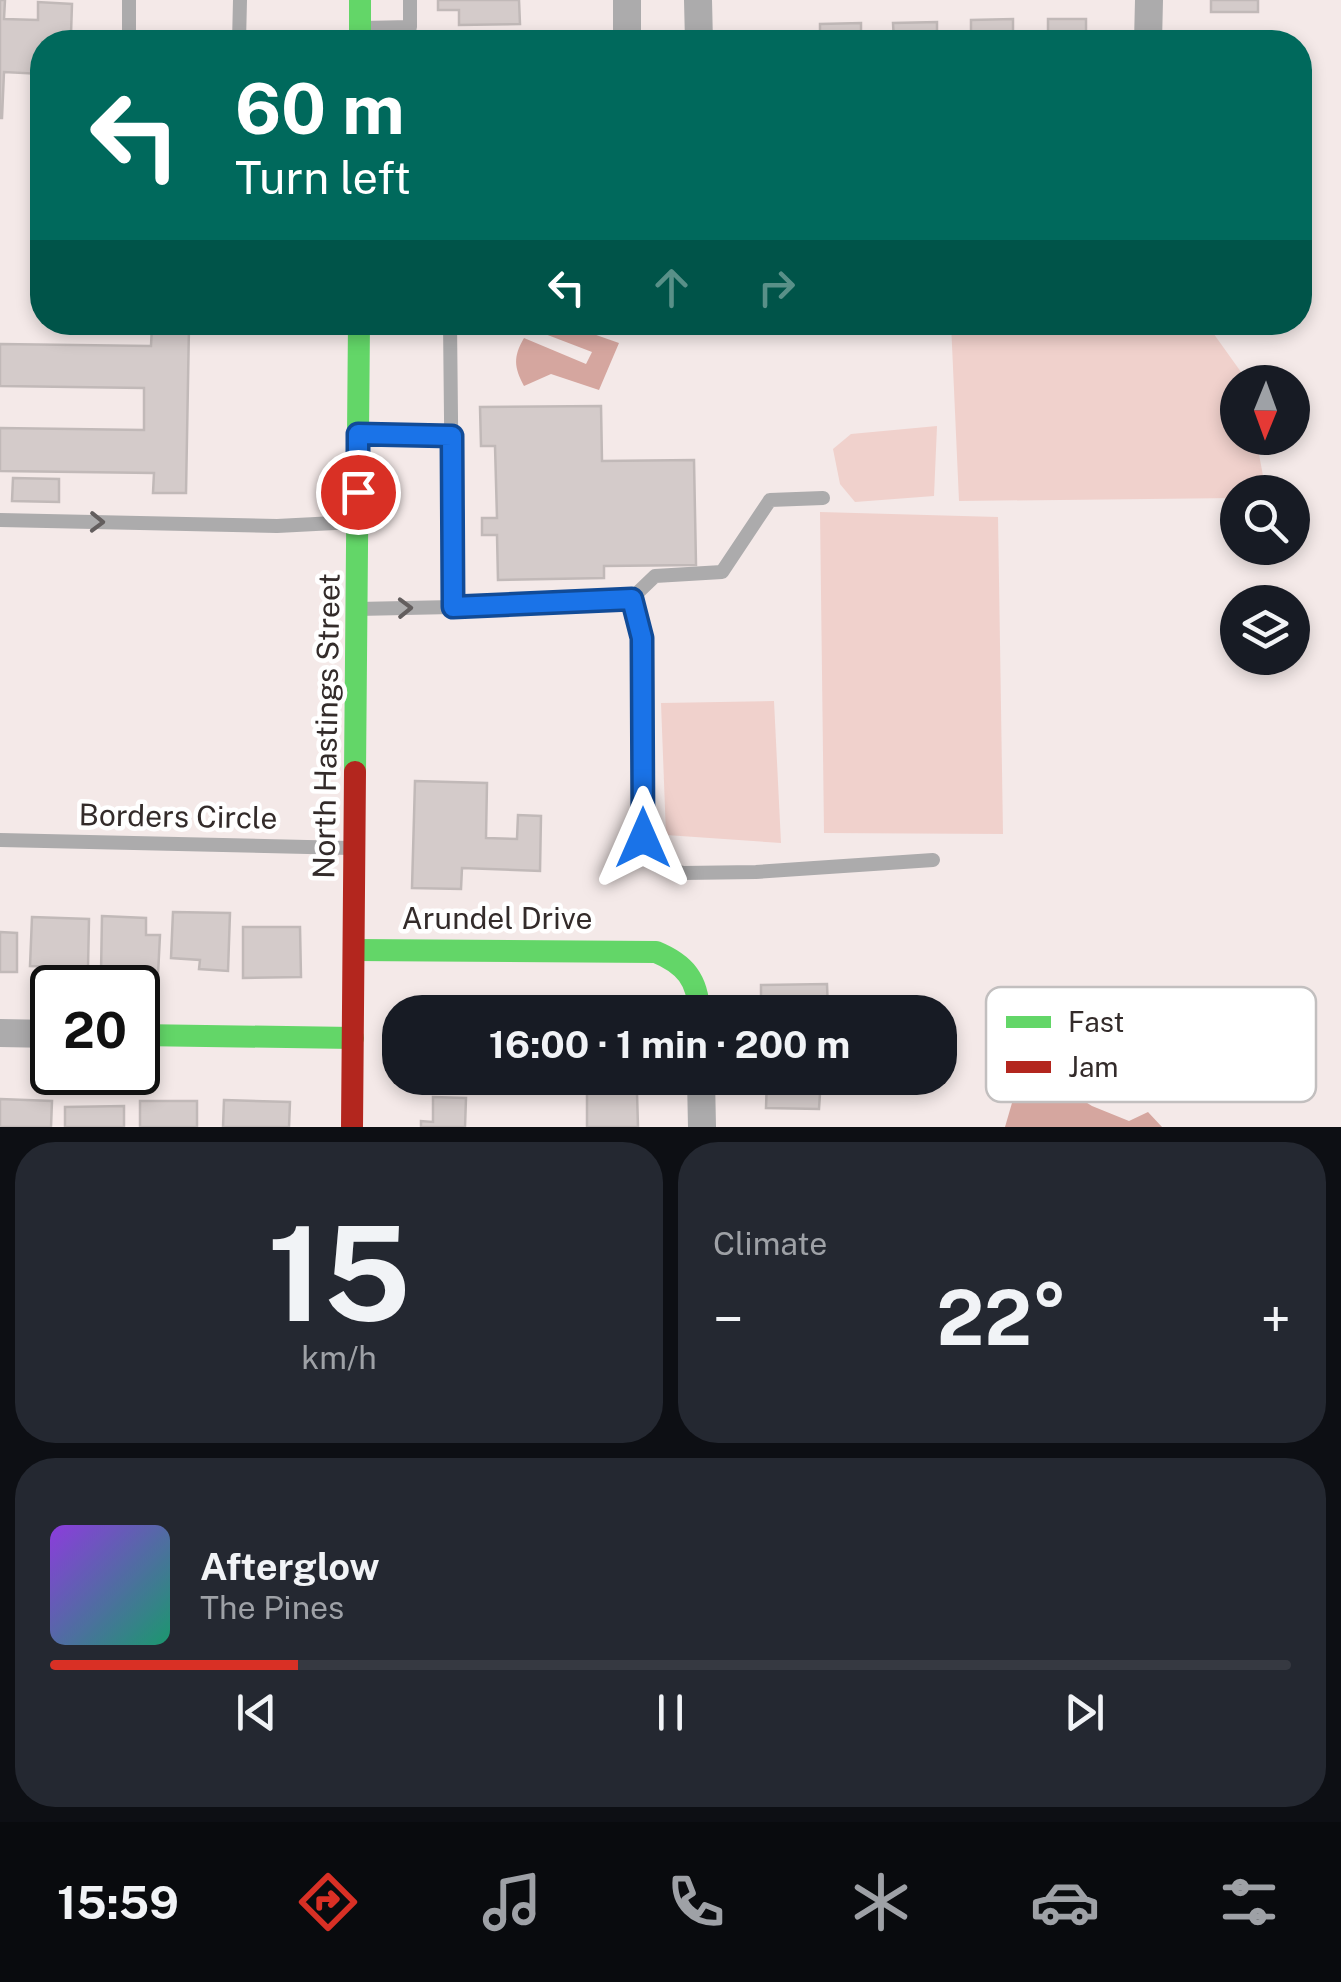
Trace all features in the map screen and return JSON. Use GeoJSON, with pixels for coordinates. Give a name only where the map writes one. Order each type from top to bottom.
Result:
{"type":"FeatureCollection","features":[{"type":"Feature","properties":{"kind":"street"},"geometry":{"type":"LineString","coordinates":[[360,0],[360,30]]}},
{"type":"Feature","properties":{"kind":"street"},"geometry":{"type":"LineString","coordinates":[[627,0],[627,30]]}},
{"type":"Feature","properties":{"kind":"street"},"geometry":{"type":"LineString","coordinates":[[698,0],[698,30]]}},
{"type":"Feature","properties":{"kind":"street"},"geometry":{"type":"LineString","coordinates":[[1149,30],[1150,0]]}},
{"type":"Feature","properties":{"kind":"street","name":"North Hastings Street"},"geometry":{"type":"LineString","coordinates":[[352,1127],[359,335]]}},
{"type":"Feature","properties":{"kind":"street","name":"Arundel Drive"},"geometry":{"type":"LineString","coordinates":[[354,950],[656,952],[684,966],[698,995]]}},
{"type":"Feature","properties":{"kind":"street"},"geometry":{"type":"LineString","coordinates":[[0,1033],[30,1034]]}},
{"type":"Feature","properties":{"kind":"street"},"geometry":{"type":"LineString","coordinates":[[160,1035],[353,1038]]}},
{"type":"Feature","properties":{"kind":"street"},"geometry":{"type":"LineString","coordinates":[[701,1095],[702,1127]]}},
{"type":"Feature","properties":{"kind":"lane"},"geometry":{"type":"LineString","coordinates":[[129,0],[129,30]]}},
{"type":"Feature","properties":{"kind":"lane"},"geometry":{"type":"LineString","coordinates":[[240,0],[240,30]]}},
{"type":"Feature","properties":{"kind":"lane"},"geometry":{"type":"LineString","coordinates":[[391,30],[410,27],[410,0]]}},
{"type":"Feature","properties":{"kind":"lane"},"geometry":{"type":"LineString","coordinates":[[450,335],[453,607]]}},
{"type":"Feature","properties":{"kind":"lane"},"geometry":{"type":"LineString","coordinates":[[358,434],[452,436]]}},
{"type":"Feature","properties":{"kind":"lane"},"geometry":{"type":"LineString","coordinates":[[357,608],[632,599],[655,576],[722,572],[770,500],[823,498]]}},
{"type":"Feature","properties":{"kind":"lane"},"geometry":{"type":"LineString","coordinates":[[0,520],[277,526],[358,522]]}},
{"type":"Feature","properties":{"kind":"lane"},"geometry":{"type":"LineString","coordinates":[[632,599],[642,638],[643,838],[658,866],[683,873],[756,872],[933,860]]}},
{"type":"Feature","properties":{"kind":"lane","name":"Borders Circle"},"geometry":{"type":"LineString","coordinates":[[0,840],[355,848]]}},
{"type":"Feature","properties":{"kind":"shaded area"},"geometry":{"type":"Polygon","coordinates":[[[548,335],[596,335],[619,343],[599,390],[551,374],[524,386],[518,373],[516,362],[524,338],[586,364],[592,352],[548,335]]]}},
{"type":"Feature","properties":{"kind":"shaded area"},"geometry":{"type":"Polygon","coordinates":[[[952,335],[1215,335],[1236,365],[1220,365],[1220,455],[1259,455],[1263,475],[1220,475],[1220,498],[959,501],[952,335]]]}},
{"type":"Feature","properties":{"kind":"shaded area"},"geometry":{"type":"Polygon","coordinates":[[[937,426],[934,496],[855,502],[840,484],[833,449],[851,434],[937,426]]]}},
{"type":"Feature","properties":{"kind":"shaded area"},"geometry":{"type":"Polygon","coordinates":[[[820,512],[998,517],[1003,834],[824,833],[820,512]]]}},
{"type":"Feature","properties":{"kind":"shaded area"},"geometry":{"type":"Polygon","coordinates":[[[774,701],[781,843],[666,835],[661,703],[774,701]]]}},
{"type":"Feature","properties":{"kind":"shaded area"},"geometry":{"type":"Polygon","coordinates":[[[1012,1102],[1086,1102],[1129,1121],[1148,1112],[1162,1127],[1005,1127],[1012,1102]]]}},
{"type":"Feature","properties":{"kind":"building"},"geometry":{"type":"Polygon","coordinates":[[[0,0],[5,0],[4,19],[38,20],[38,2],[72,4],[71,30],[30,30],[30,73],[4,72],[0,118],[0,0]]]}},
{"type":"Feature","properties":{"kind":"building"},"geometry":{"type":"Polygon","coordinates":[[[438,0],[519,0],[520,24],[459,25],[459,10],[438,10],[438,0]]]}},
{"type":"Feature","properties":{"kind":"building"},"geometry":{"type":"Polygon","coordinates":[[[1211,0],[1258,0],[1258,12],[1211,12],[1211,0]]]}},
{"type":"Feature","properties":{"kind":"building"},"geometry":{"type":"Polygon","coordinates":[[[1013,19],[1013,30],[971,30],[971,20],[1013,19]]]}},
{"type":"Feature","properties":{"kind":"building"},"geometry":{"type":"Polygon","coordinates":[[[1048,19],[1086,19],[1086,30],[1048,30],[1048,19]]]}},
{"type":"Feature","properties":{"kind":"building"},"geometry":{"type":"Polygon","coordinates":[[[937,22],[937,30],[893,30],[893,23],[937,22]]]}},
{"type":"Feature","properties":{"kind":"building"},"geometry":{"type":"Polygon","coordinates":[[[861,23],[861,30],[820,30],[820,24],[861,23]]]}},
{"type":"Feature","properties":{"kind":"building"},"geometry":{"type":"Polygon","coordinates":[[[152,335],[189,335],[186,493],[153,493],[154,473],[0,471],[0,428],[144,430],[144,388],[0,386],[0,344],[151,346],[152,335]]]}},
{"type":"Feature","properties":{"kind":"building"},"geometry":{"type":"Polygon","coordinates":[[[601,406],[602,461],[694,460],[696,565],[604,566],[604,578],[498,580],[497,535],[482,535],[482,518],[497,518],[495,446],[481,446],[480,407],[601,406]]]}},
{"type":"Feature","properties":{"kind":"building"},"geometry":{"type":"Polygon","coordinates":[[[13,478],[59,479],[59,502],[12,501],[13,478]]]}},
{"type":"Feature","properties":{"kind":"building"},"geometry":{"type":"Polygon","coordinates":[[[415,781],[487,783],[486,838],[517,839],[518,815],[541,816],[540,871],[462,868],[461,889],[412,888],[415,781]]]}},
{"type":"Feature","properties":{"kind":"building"},"geometry":{"type":"Polygon","coordinates":[[[173,912],[230,913],[228,971],[199,969],[200,960],[171,958],[173,912]]]}},
{"type":"Feature","properties":{"kind":"building"},"geometry":{"type":"Polygon","coordinates":[[[102,916],[146,918],[146,935],[160,935],[158,965],[101,965],[102,916]]]}},
{"type":"Feature","properties":{"kind":"building"},"geometry":{"type":"Polygon","coordinates":[[[32,917],[89,919],[88,965],[30,965],[32,917]]]}},
{"type":"Feature","properties":{"kind":"building"},"geometry":{"type":"Polygon","coordinates":[[[243,927],[300,927],[301,977],[243,978],[243,927]]]}},
{"type":"Feature","properties":{"kind":"building"},"geometry":{"type":"Polygon","coordinates":[[[0,932],[17,933],[17,972],[0,972],[0,932]]]}},
{"type":"Feature","properties":{"kind":"building"},"geometry":{"type":"Polygon","coordinates":[[[827,984],[827,995],[761,995],[761,985],[827,984]]]}},
{"type":"Feature","properties":{"kind":"building"},"geometry":{"type":"Polygon","coordinates":[[[587,1095],[637,1095],[638,1127],[587,1127],[587,1095]]]}},
{"type":"Feature","properties":{"kind":"building"},"geometry":{"type":"Polygon","coordinates":[[[766,1095],[820,1095],[819,1109],[766,1108],[766,1095]]]}},
{"type":"Feature","properties":{"kind":"building"},"geometry":{"type":"Polygon","coordinates":[[[433,1097],[466,1098],[465,1127],[421,1127],[421,1121],[433,1122],[433,1097]]]}},
{"type":"Feature","properties":{"kind":"building"},"geometry":{"type":"Polygon","coordinates":[[[0,1099],[52,1101],[51,1127],[0,1127],[0,1099]]]}},
{"type":"Feature","properties":{"kind":"building"},"geometry":{"type":"Polygon","coordinates":[[[224,1100],[290,1102],[289,1127],[223,1127],[224,1100]]]}},
{"type":"Feature","properties":{"kind":"building"},"geometry":{"type":"Polygon","coordinates":[[[140,1101],[197,1101],[197,1127],[140,1127],[140,1101]]]}},
{"type":"Feature","properties":{"kind":"building"},"geometry":{"type":"Polygon","coordinates":[[[124,1106],[124,1127],[65,1127],[65,1107],[124,1106]]]}},
{"type":"Feature","properties":{"kind":"traffic: fast"},"geometry":{"type":"LineString","coordinates":[[360,0],[360,30]]}},
{"type":"Feature","properties":{"kind":"traffic: fast"},"geometry":{"type":"LineString","coordinates":[[355,772],[359,335]]}},
{"type":"Feature","properties":{"kind":"traffic: fast"},"geometry":{"type":"LineString","coordinates":[[354,950],[656,952],[682,968],[693,982],[697,995]]}},
{"type":"Feature","properties":{"kind":"traffic: fast"},"geometry":{"type":"LineString","coordinates":[[160,1035],[353,1038]]}},
{"type":"Feature","properties":{"kind":"traffic: jam"},"geometry":{"type":"LineString","coordinates":[[352,1127],[355,772]]}},
{"type":"Feature","properties":{"kind":"route"},"geometry":{"type":"LineString","coordinates":[[358,492],[358,434],[452,436],[453,607],[632,599],[642,638],[643,838]]}}]}
